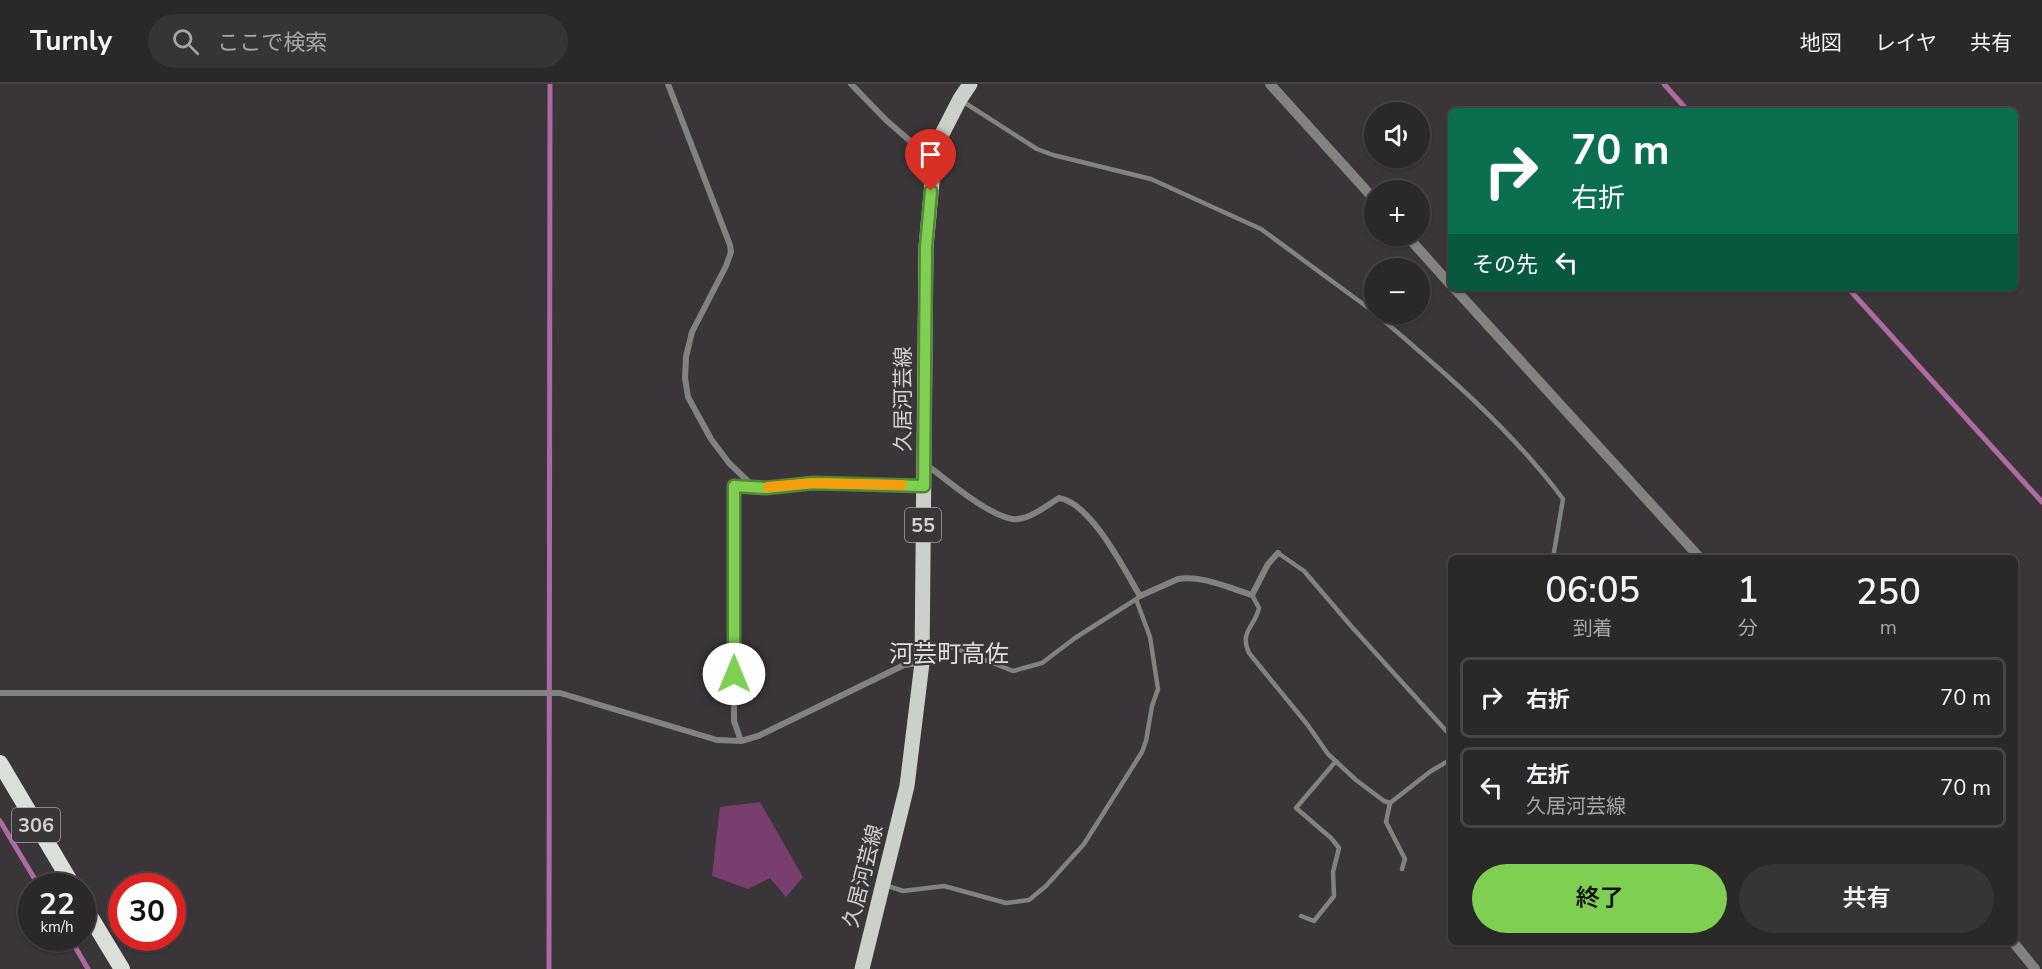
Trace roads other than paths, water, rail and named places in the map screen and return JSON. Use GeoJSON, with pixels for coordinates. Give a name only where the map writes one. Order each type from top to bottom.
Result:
{"type":"FeatureCollection","features":[{"type":"Feature","properties":{"kind":"highway","name":"306"},"geometry":{"type":"LineString","coordinates":[[0,763],[65,873]]}},
{"type":"Feature","properties":{"kind":"highway"},"geometry":{"type":"LineString","coordinates":[[96,926],[122,969]]}},
{"type":"Feature","properties":{"kind":"main road","name":"久居河芸線"},"geometry":{"type":"LineString","coordinates":[[862,969],[907,786],[922,663],[926,247],[933,172],[941,136],[970,84]]}},
{"type":"Feature","properties":{"kind":"street"},"geometry":{"type":"LineString","coordinates":[[668,84],[731,252],[689,341],[685,378],[688,397],[711,439],[729,463],[753,486]]}},
{"type":"Feature","properties":{"kind":"street"},"geometry":{"type":"LineString","coordinates":[[851,84],[887,121],[916,146],[937,153]]}},
{"type":"Feature","properties":{"kind":"street"},"geometry":{"type":"LineString","coordinates":[[1270,84],[1364,188]]}},
{"type":"Feature","properties":{"kind":"street"},"geometry":{"type":"LineString","coordinates":[[1416,246],[1448,282]]}},
{"type":"Feature","properties":{"kind":"street"},"geometry":{"type":"LineString","coordinates":[[1457,291],[1697,555]]}},
{"type":"Feature","properties":{"kind":"street"},"geometry":{"type":"LineString","coordinates":[[924,463],[989,510],[1008,518],[1017,519],[1042,510],[1059,498],[1074,503],[1107,539],[1138,597],[1185,578],[1207,581],[1252,595],[1268,564],[1278,553]]}},
{"type":"Feature","properties":{"kind":"street"},"geometry":{"type":"LineString","coordinates":[[741,741],[734,721],[734,486],[766,488],[813,483],[924,486]]}},
{"type":"Feature","properties":{"kind":"street"},"geometry":{"type":"LineString","coordinates":[[0,693],[554,692],[717,740],[741,741],[758,736],[904,665],[922,663]]}},
{"type":"Feature","properties":{"kind":"street"},"geometry":{"type":"LineString","coordinates":[[2015,945],[2035,969]]}},
{"type":"Feature","properties":{"kind":"lane"},"geometry":{"type":"LineString","coordinates":[[960,99],[1037,149],[1151,179],[1261,229],[1364,305]]}},
{"type":"Feature","properties":{"kind":"lane"},"geometry":{"type":"LineString","coordinates":[[1388,324],[1480,404],[1521,448],[1563,499],[1554,555]]}},
{"type":"Feature","properties":{"kind":"lane"},"geometry":{"type":"LineString","coordinates":[[1278,553],[1305,571],[1351,626],[1448,733]]}},
{"type":"Feature","properties":{"kind":"lane"},"geometry":{"type":"LineString","coordinates":[[1252,595],[1259,608],[1245,637],[1244,644],[1248,653],[1336,761],[1384,801],[1390,803]]}},
{"type":"Feature","properties":{"kind":"lane"},"geometry":{"type":"LineString","coordinates":[[883,884],[903,891],[944,886],[1012,904],[1029,900],[1046,886],[1084,844],[1142,752],[1158,689],[1150,637],[1138,597],[1075,638],[1042,663],[1013,671],[952,647],[922,663]]}},
{"type":"Feature","properties":{"kind":"lane"},"geometry":{"type":"LineString","coordinates":[[1301,916],[1314,921],[1334,896],[1333,872],[1340,848],[1296,808],[1336,761]]}},
{"type":"Feature","properties":{"kind":"lane"},"geometry":{"type":"LineString","coordinates":[[1401,869],[1405,859],[1386,822],[1390,803],[1431,771],[1448,761]]}},
{"type":"Feature","properties":{"kind":"waterway"},"geometry":{"type":"LineString","coordinates":[[549,969],[550,84]]}},
{"type":"Feature","properties":{"kind":"waterway"},"geometry":{"type":"LineString","coordinates":[[1664,84],[1685,108]]}},
{"type":"Feature","properties":{"kind":"waterway"},"geometry":{"type":"LineString","coordinates":[[1851,291],[2042,502]]}},
{"type":"Feature","properties":{"kind":"waterway"},"geometry":{"type":"LineString","coordinates":[[0,821],[31,873]]}},
{"type":"Feature","properties":{"kind":"waterway"},"geometry":{"type":"LineString","coordinates":[[78,951],[88,969]]}},
{"type":"Feature","properties":{"kind":"district","name":"河芸町高佐"},"geometry":{"type":"Point","coordinates":[949,654]}}]}
